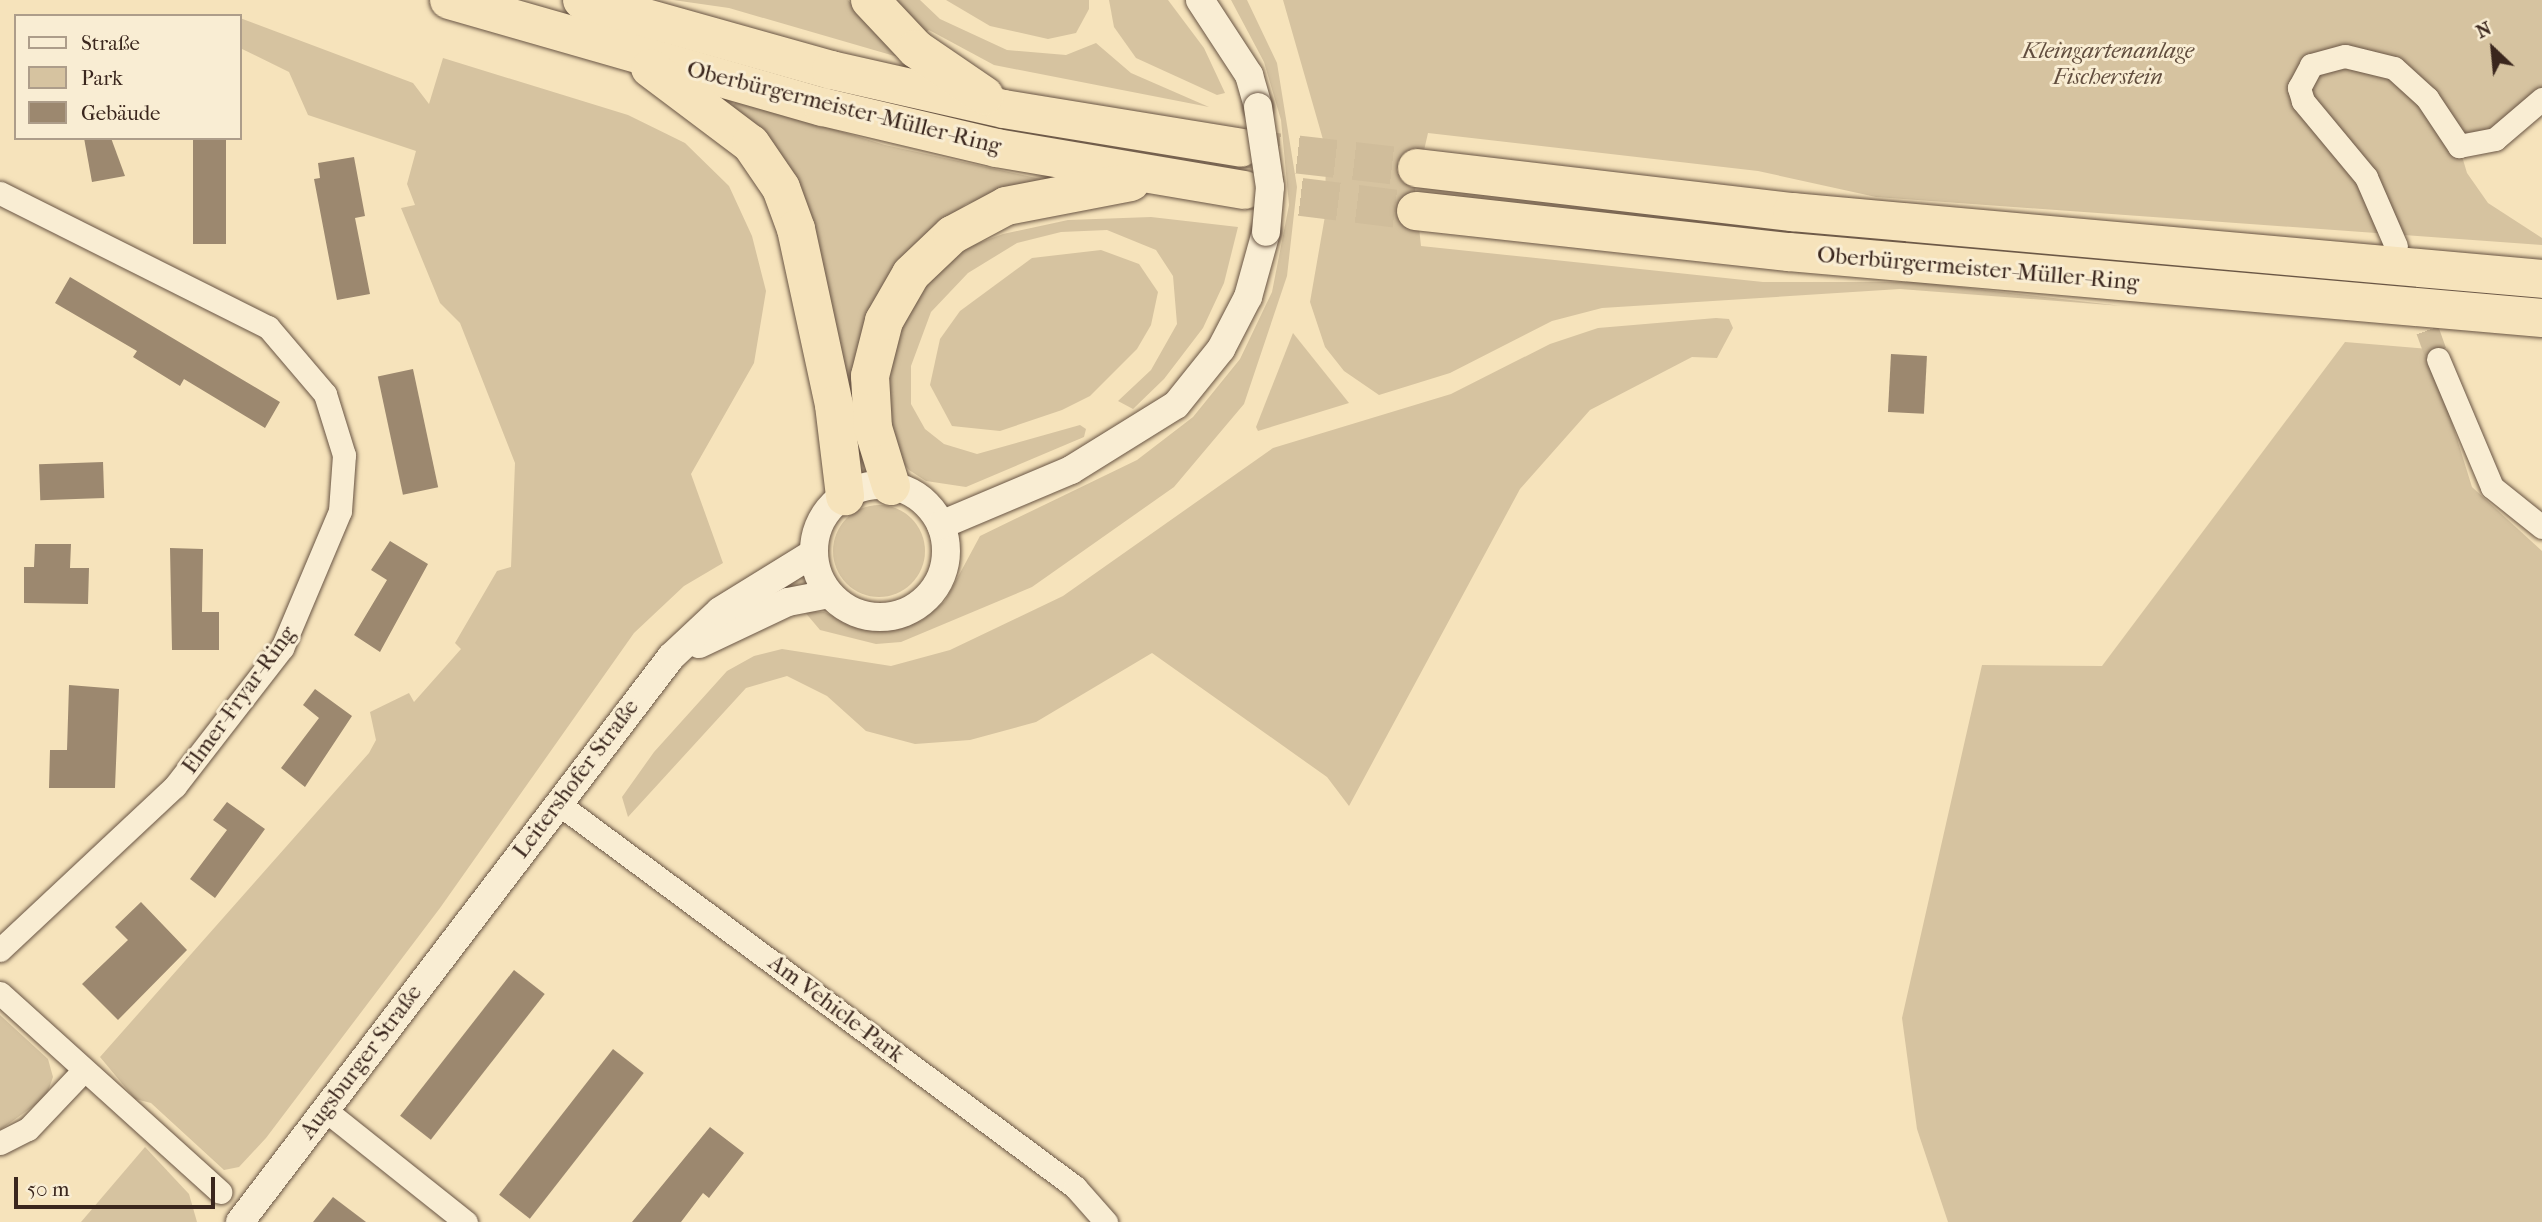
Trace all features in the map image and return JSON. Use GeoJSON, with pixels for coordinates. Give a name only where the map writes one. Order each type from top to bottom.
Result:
{"type":"FeatureCollection","features":[{"type":"Feature","properties":{"kind":"highway","name":"Oberbürgermeister-Müller-Ring"},"geometry":{"type":"LineString","coordinates":[[449,0],[836,110],[1158,177],[1244,190]]}},
{"type":"Feature","properties":{"kind":"highway","name":"Oberbürgermeister-Müller-Ring"},"geometry":{"type":"LineString","coordinates":[[583,0],[831,70],[1004,108],[1241,148]]}},
{"type":"Feature","properties":{"kind":"highway"},"geometry":{"type":"LineString","coordinates":[[870,0],[916,50],[1004,108]]}},
{"type":"Feature","properties":{"kind":"highway"},"geometry":{"type":"LineString","coordinates":[[628,53],[724,120],[751,144],[781,188],[796,229],[834,405],[845,496]]}},
{"type":"Feature","properties":{"kind":"highway","name":"Oberbürgermeister-Müller-Ring"},"geometry":{"type":"LineString","coordinates":[[1417,168],[1792,212],[2542,279]]}},
{"type":"Feature","properties":{"kind":"highway"},"geometry":{"type":"LineString","coordinates":[[891,486],[873,428],[870,376],[884,321],[911,274],[952,235],[1006,205],[1158,177]]}},
{"type":"Feature","properties":{"kind":"highway","name":"Oberbürgermeister-Müller-Ring"},"geometry":{"type":"LineString","coordinates":[[1416,211],[1789,252],[2542,318]]}},
{"type":"Feature","properties":{"kind":"street"},"geometry":{"type":"LineString","coordinates":[[941,525],[1071,470],[1176,405],[1221,349],[1248,297],[1266,232],[1270,187],[1258,107],[1249,75],[1200,0]]}},
{"type":"Feature","properties":{"kind":"street"},"geometry":{"type":"LineString","coordinates":[[2396,246],[2366,177],[2303,101],[2299,88],[2311,65],[2345,56],[2394,68],[2427,98],[2459,146],[2495,139],[2542,99]]}},
{"type":"Feature","properties":{"kind":"street","name":"Elmer-Fryar-Ring"},"geometry":{"type":"LineString","coordinates":[[0,192],[268,327],[325,394],[344,455],[340,512],[282,648],[176,786],[0,950]]}},
{"type":"Feature","properties":{"kind":"street"},"geometry":{"type":"LineString","coordinates":[[2438,359],[2492,487],[2542,527]]}},
{"type":"Feature","properties":{"kind":"street"},"geometry":{"type":"LineString","coordinates":[[891,486],[926,504],[941,525],[942,575],[917,606],[875,617],[830,594],[814,553],[824,517],[845,496],[891,486]]}},
{"type":"Feature","properties":{"kind":"street","name":"Leitershofer Straße"},"geometry":{"type":"LineString","coordinates":[[483,902],[671,657],[720,611],[814,553]]}},
{"type":"Feature","properties":{"kind":"street","name":"Leitershofer Straße"},"geometry":{"type":"LineString","coordinates":[[671,657],[788,602],[830,594]]}},
{"type":"Feature","properties":{"kind":"street","name":"Am Vehicle-Park"},"geometry":{"type":"LineString","coordinates":[[559,804],[1075,1187],[1106,1222]]}},
{"type":"Feature","properties":{"kind":"street","name":"Augsburger Straße"},"geometry":{"type":"LineString","coordinates":[[240,1222],[483,902]]}},
{"type":"Feature","properties":{"kind":"street"},"geometry":{"type":"LineString","coordinates":[[0,993],[220,1192]]}},
{"type":"Feature","properties":{"kind":"street"},"geometry":{"type":"LineString","coordinates":[[0,1143],[28,1129],[84,1070]]}},
{"type":"Feature","properties":{"kind":"street"},"geometry":{"type":"LineString","coordinates":[[325,1110],[466,1222]]}},
{"type":"Feature","properties":{"kind":"green space"},"geometry":{"type":"Polygon","coordinates":[[[673,0],[848,0],[898,57],[729,8],[673,0]]]}},
{"type":"Feature","properties":{"kind":"green space"},"geometry":{"type":"Polygon","coordinates":[[[894,0],[920,0],[940,19],[1007,50],[1066,55],[1096,43],[1131,73],[1209,107],[994,65],[929,30],[924,34],[894,0]]]}},
{"type":"Feature","properties":{"kind":"green space"},"geometry":{"type":"Polygon","coordinates":[[[946,0],[1089,0],[1089,9],[1076,33],[1048,39],[990,26],[946,0]]]}},
{"type":"Feature","properties":{"kind":"green space"},"geometry":{"type":"Polygon","coordinates":[[[1109,0],[1168,0],[1204,48],[1225,93],[1217,95],[1136,58],[1114,27],[1109,0]]]}},
{"type":"Feature","properties":{"kind":"green space"},"geometry":{"type":"Polygon","coordinates":[[[1231,0],[1247,0],[1277,63],[1297,187],[1287,276],[1244,404],[1174,487],[1032,587],[901,642],[876,644],[820,630],[804,611],[824,612],[865,630],[921,621],[945,601],[980,536],[1137,460],[1193,417],[1240,359],[1272,292],[1289,205],[1281,120],[1264,62],[1231,0]]]}},
{"type":"Feature","properties":{"kind":"green space","name":"Kleingartenanlage Fischerstein"},"geometry":{"type":"Polygon","coordinates":[[[1283,0],[2542,0],[2542,99],[2459,146],[2467,173],[2488,203],[2542,238],[2542,245],[1876,197],[1758,171],[1428,133],[1415,190],[1421,246],[1763,282],[1917,282],[2122,306],[1900,289],[1602,308],[1552,321],[1450,373],[1379,395],[1344,371],[1325,347],[1310,302],[1325,216],[1326,150],[1283,0]]]}},
{"type":"Feature","properties":{"kind":"green space"},"geometry":{"type":"Polygon","coordinates":[[[242,19],[413,83],[429,104],[443,58],[628,115],[685,143],[729,186],[752,236],[766,291],[754,363],[691,474],[723,563],[684,586],[634,633],[440,908],[266,1138],[239,1167],[224,1170],[151,1103],[135,1099],[100,1057],[369,753],[376,740],[370,712],[409,693],[414,702],[461,649],[455,643],[497,571],[511,567],[515,463],[460,323],[440,303],[401,208],[415,205],[407,184],[416,151],[308,115],[289,72],[242,49],[242,19]]]}},
{"type":"Feature","properties":{"kind":"green space"},"geometry":{"type":"Polygon","coordinates":[[[738,100],[885,145],[1041,179],[966,204],[912,253],[864,468],[731,107],[738,100]]]}},
{"type":"Feature","properties":{"kind":"green space"},"geometry":{"type":"Polygon","coordinates":[[[1151,217],[1238,227],[1224,283],[1203,328],[1164,379],[1133,409],[1118,401],[1151,370],[1177,324],[1173,276],[1156,250],[1107,230],[1061,232],[1017,243],[968,273],[931,312],[911,366],[911,404],[925,429],[944,444],[977,454],[1080,425],[1086,429],[1084,437],[966,487],[926,481],[909,470],[897,456],[885,422],[887,360],[918,290],[957,251],[1003,234],[1068,220],[1151,217]]]}},
{"type":"Feature","properties":{"kind":"green space"},"geometry":{"type":"Polygon","coordinates":[[[1101,250],[1139,264],[1158,292],[1151,325],[1137,349],[1090,396],[1062,410],[1000,431],[952,426],[930,385],[940,339],[960,311],[1032,258],[1101,250]]]}},
{"type":"Feature","properties":{"kind":"green space"},"geometry":{"type":"Polygon","coordinates":[[[1729,319],[1733,328],[1717,358],[1692,357],[1590,410],[1520,489],[1349,806],[1327,777],[1152,653],[1036,722],[970,740],[915,744],[866,731],[827,696],[787,676],[746,688],[628,817],[622,797],[654,752],[727,671],[754,656],[782,649],[891,666],[950,650],[1063,596],[1273,448],[1451,394],[1550,344],[1598,328],[1729,319]]]}},
{"type":"Feature","properties":{"kind":"green space"},"geometry":{"type":"Polygon","coordinates":[[[1293,333],[1349,403],[1258,431],[1256,427],[1293,333]]]}},
{"type":"Feature","properties":{"kind":"green space"},"geometry":{"type":"Polygon","coordinates":[[[2345,342],[2429,349],[2472,487],[2542,551],[2542,1222],[1948,1222],[1917,1129],[1902,1018],[1982,665],[2102,666],[2345,342]]]}},
{"type":"Feature","properties":{"kind":"green space"},"geometry":{"type":"Polygon","coordinates":[[[879,505],[897,509],[911,519],[921,533],[925,551],[921,569],[911,583],[897,593],[879,597],[861,593],[847,583],[837,569],[833,551],[837,533],[847,519],[861,509],[879,505]]]}},
{"type":"Feature","properties":{"kind":"green space"},"geometry":{"type":"Polygon","coordinates":[[[0,1015],[48,1059],[53,1077],[46,1097],[0,1130],[0,1015]]]}},
{"type":"Feature","properties":{"kind":"green space"},"geometry":{"type":"Polygon","coordinates":[[[145,1147],[189,1194],[197,1222],[81,1222],[145,1147]]]}},
{"type":"Feature","properties":{"kind":"building"},"geometry":{"type":"Polygon","coordinates":[[[84,140],[112,140],[125,176],[92,182],[84,140]]]}},
{"type":"Feature","properties":{"kind":"building"},"geometry":{"type":"Polygon","coordinates":[[[193,140],[226,140],[226,244],[193,244],[193,140]]]}},
{"type":"Feature","properties":{"kind":"building"},"geometry":{"type":"Polygon","coordinates":[[[354,157],[365,216],[355,218],[370,294],[337,300],[314,179],[320,178],[318,163],[354,157]]]}},
{"type":"Feature","properties":{"kind":"building"},"geometry":{"type":"Polygon","coordinates":[[[70,277],[280,402],[265,428],[184,379],[180,386],[133,357],[137,351],[55,303],[70,277]]]}},
{"type":"Feature","properties":{"kind":"building"},"geometry":{"type":"Polygon","coordinates":[[[1891,354],[1927,356],[1924,414],[1888,412],[1891,354]]]}},
{"type":"Feature","properties":{"kind":"building"},"geometry":{"type":"Polygon","coordinates":[[[413,369],[438,487],[403,495],[378,376],[413,369]]]}},
{"type":"Feature","properties":{"kind":"building"},"geometry":{"type":"Polygon","coordinates":[[[103,462],[104,498],[40,500],[39,464],[103,462]]]}},
{"type":"Feature","properties":{"kind":"building"},"geometry":{"type":"Polygon","coordinates":[[[390,541],[428,564],[380,652],[354,635],[387,580],[371,570],[390,541]]]}},
{"type":"Feature","properties":{"kind":"building"},"geometry":{"type":"Polygon","coordinates":[[[35,544],[71,544],[70,568],[89,568],[88,604],[24,603],[24,567],[34,567],[35,544]]]}},
{"type":"Feature","properties":{"kind":"building"},"geometry":{"type":"Polygon","coordinates":[[[170,548],[203,549],[202,612],[219,612],[219,650],[172,650],[170,548]]]}},
{"type":"Feature","properties":{"kind":"building"},"geometry":{"type":"Polygon","coordinates":[[[69,685],[119,689],[115,788],[49,788],[50,750],[67,750],[69,685]]]}},
{"type":"Feature","properties":{"kind":"building"},"geometry":{"type":"Polygon","coordinates":[[[315,689],[352,716],[305,787],[281,768],[319,718],[303,705],[315,689]]]}},
{"type":"Feature","properties":{"kind":"building"},"geometry":{"type":"Polygon","coordinates":[[[227,802],[265,829],[215,898],[190,879],[227,830],[213,820],[227,802]]]}},
{"type":"Feature","properties":{"kind":"building"},"geometry":{"type":"Polygon","coordinates":[[[141,902],[187,950],[118,1020],[82,984],[128,940],[115,927],[141,902]]]}},
{"type":"Feature","properties":{"kind":"building"},"geometry":{"type":"Polygon","coordinates":[[[514,970],[545,994],[431,1140],[400,1116],[514,970]]]}},
{"type":"Feature","properties":{"kind":"building"},"geometry":{"type":"Polygon","coordinates":[[[613,1049],[644,1073],[530,1219],[499,1195],[613,1049]]]}},
{"type":"Feature","properties":{"kind":"building"},"geometry":{"type":"Polygon","coordinates":[[[710,1127],[744,1153],[709,1198],[703,1193],[681,1222],[632,1222],[710,1127]]]}},
{"type":"Feature","properties":{"kind":"building"},"geometry":{"type":"Polygon","coordinates":[[[333,1197],[366,1222],[313,1222],[333,1197]]]}},
{"type":"Feature","properties":{"kind":"tunnel"},"geometry":{"type":"LineString","coordinates":[[1241,148],[1417,168]]}},
{"type":"Feature","properties":{"kind":"tunnel"},"geometry":{"type":"LineString","coordinates":[[1244,190],[1416,211]]}},
{"type":"Feature","properties":{"kind":"tunnel"},"geometry":{"type":"LineString","coordinates":[[2416,298],[2438,359]]}}]}
